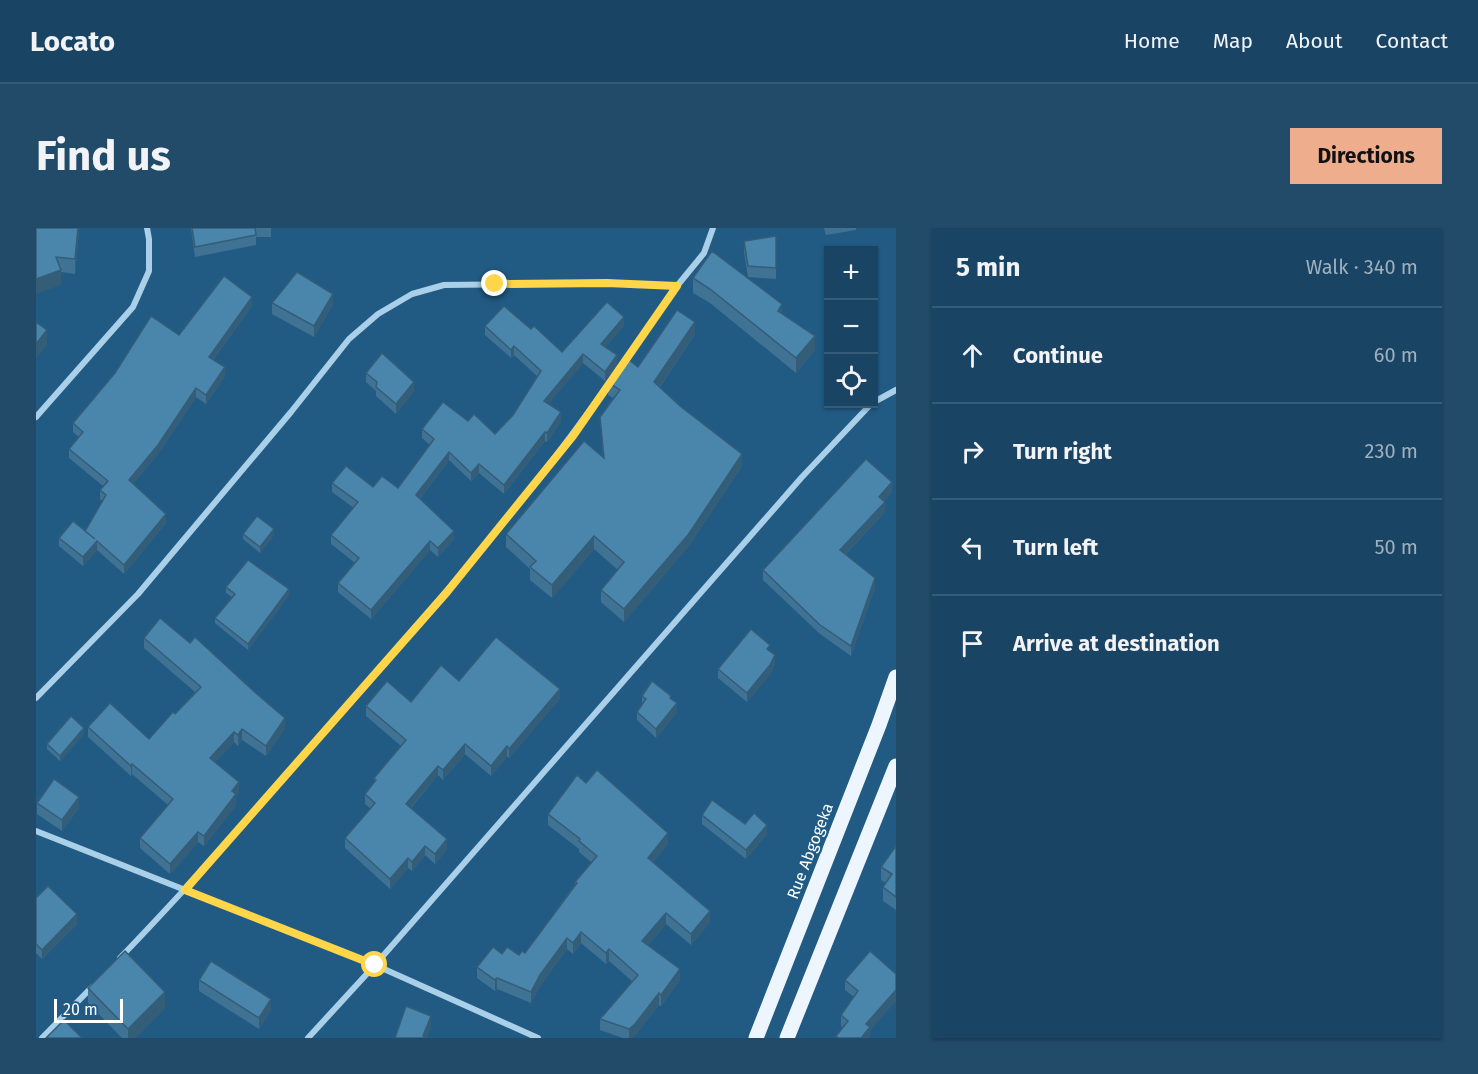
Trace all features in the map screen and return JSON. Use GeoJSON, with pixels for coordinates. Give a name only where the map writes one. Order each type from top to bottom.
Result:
{"type":"FeatureCollection","features":[{"type":"Feature","properties":{"kind":"main road","name":"Rue Abgogeka"},"geometry":{"type":"LineString","coordinates":[[756,1038],[896,677]]}},
{"type":"Feature","properties":{"kind":"main road"},"geometry":{"type":"LineString","coordinates":[[787,1038],[896,766]]}},
{"type":"Feature","properties":{"kind":"street"},"geometry":{"type":"LineString","coordinates":[[36,417],[133,307],[149,271],[147,228]]}},
{"type":"Feature","properties":{"kind":"street"},"geometry":{"type":"LineString","coordinates":[[114,964],[185,890],[454,583],[573,436],[677,286],[704,253],[713,228]]}},
{"type":"Feature","properties":{"kind":"street"},"geometry":{"type":"LineString","coordinates":[[36,698],[138,594],[291,412],[349,339],[378,314],[412,294],[444,285],[607,283],[677,286]]}},
{"type":"Feature","properties":{"kind":"street"},"geometry":{"type":"LineString","coordinates":[[878,400],[896,390]]}},
{"type":"Feature","properties":{"kind":"street"},"geometry":{"type":"LineString","coordinates":[[308,1038],[375,965],[802,477],[867,408]]}},
{"type":"Feature","properties":{"kind":"street"},"geometry":{"type":"LineString","coordinates":[[36,831],[375,965],[538,1038]]}},
{"type":"Feature","properties":{"kind":"street"},"geometry":{"type":"LineString","coordinates":[[42,1038],[98,981]]}},
{"type":"Feature","properties":{"kind":"building"},"geometry":{"type":"Polygon","coordinates":[[[36,228],[78,228],[75,259],[56,257],[61,270],[36,279],[36,228]]]}},
{"type":"Feature","properties":{"kind":"building"},"geometry":{"type":"Polygon","coordinates":[[[192,228],[255,228],[256,235],[195,247],[192,228]]]}},
{"type":"Feature","properties":{"kind":"building"},"geometry":{"type":"Polygon","coordinates":[[[776,236],[776,268],[748,266],[744,241],[776,236]]]}},
{"type":"Feature","properties":{"kind":"building"},"geometry":{"type":"Polygon","coordinates":[[[712,251],[782,304],[778,311],[815,336],[796,358],[693,278],[712,251]]]}},
{"type":"Feature","properties":{"kind":"building"},"geometry":{"type":"Polygon","coordinates":[[[297,272],[333,294],[314,326],[272,303],[297,272]]]}},
{"type":"Feature","properties":{"kind":"building"},"geometry":{"type":"Polygon","coordinates":[[[224,276],[252,297],[209,357],[225,367],[206,395],[196,388],[158,445],[129,480],[166,514],[124,565],[97,541],[83,557],[59,538],[73,521],[85,531],[106,495],[100,490],[108,481],[69,449],[83,432],[73,423],[115,373],[151,316],[179,335],[224,276]]]}},
{"type":"Feature","properties":{"kind":"building"},"geometry":{"type":"Polygon","coordinates":[[[607,302],[624,317],[601,344],[617,355],[605,372],[583,354],[544,401],[561,412],[547,433],[545,432],[504,485],[479,464],[471,473],[449,452],[416,495],[454,531],[438,548],[430,541],[371,610],[338,583],[359,558],[331,535],[358,502],[332,483],[346,466],[373,487],[382,476],[398,488],[434,439],[422,429],[443,402],[468,421],[474,414],[495,434],[513,415],[541,371],[514,346],[511,350],[485,326],[504,306],[531,329],[534,326],[562,352],[607,302]]]}},
{"type":"Feature","properties":{"kind":"building"},"geometry":{"type":"Polygon","coordinates":[[[677,310],[695,322],[654,382],[680,406],[742,454],[688,535],[624,609],[601,590],[624,562],[594,536],[552,585],[530,567],[536,561],[506,534],[584,441],[604,458],[600,417],[620,390],[608,382],[625,357],[638,367],[677,310]]]}},
{"type":"Feature","properties":{"kind":"building"},"geometry":{"type":"Polygon","coordinates":[[[36,322],[47,330],[36,344],[36,322]]]}},
{"type":"Feature","properties":{"kind":"building"},"geometry":{"type":"Polygon","coordinates":[[[382,353],[414,382],[396,404],[376,387],[377,382],[366,373],[382,353]]]}},
{"type":"Feature","properties":{"kind":"building"},"geometry":{"type":"Polygon","coordinates":[[[866,459],[892,482],[879,497],[885,502],[840,550],[875,578],[851,646],[820,625],[763,570],[866,459]]]}},
{"type":"Feature","properties":{"kind":"building"},"geometry":{"type":"Polygon","coordinates":[[[257,516],[274,529],[260,547],[243,534],[257,516]]]}},
{"type":"Feature","properties":{"kind":"building"},"geometry":{"type":"Polygon","coordinates":[[[248,560],[289,589],[248,644],[215,618],[235,594],[226,587],[248,560]]]}},
{"type":"Feature","properties":{"kind":"building"},"geometry":{"type":"Polygon","coordinates":[[[160,618],[190,643],[195,637],[285,718],[266,746],[242,729],[238,735],[234,732],[210,758],[239,782],[232,791],[236,794],[204,836],[198,832],[170,864],[140,838],[173,799],[132,764],[131,766],[88,727],[110,703],[149,739],[173,712],[175,714],[201,687],[144,638],[160,618]]]}},
{"type":"Feature","properties":{"kind":"building"},"geometry":{"type":"Polygon","coordinates":[[[751,629],[770,645],[767,649],[775,655],[770,665],[747,693],[718,669],[751,629]]]}},
{"type":"Feature","properties":{"kind":"building"},"geometry":{"type":"Polygon","coordinates":[[[496,637],[560,689],[509,749],[507,746],[491,766],[465,744],[443,770],[438,766],[406,804],[447,839],[435,854],[425,846],[412,862],[408,858],[390,879],[345,838],[375,803],[365,794],[376,780],[374,778],[406,740],[366,706],[387,681],[411,702],[441,665],[459,681],[496,637]]]}},
{"type":"Feature","properties":{"kind":"building"},"geometry":{"type":"Polygon","coordinates":[[[652,681],[677,703],[656,729],[637,712],[646,699],[642,696],[652,681]]]}},
{"type":"Feature","properties":{"kind":"building"},"geometry":{"type":"Polygon","coordinates":[[[71,716],[84,728],[60,756],[47,744],[71,716]]]}},
{"type":"Feature","properties":{"kind":"building"},"geometry":{"type":"Polygon","coordinates":[[[597,770],[668,833],[648,858],[710,911],[691,934],[666,913],[642,941],[680,969],[661,995],[659,993],[629,1029],[600,1019],[638,975],[609,949],[606,953],[581,932],[573,943],[567,938],[540,975],[531,992],[497,978],[495,980],[477,967],[493,947],[502,954],[507,947],[519,955],[522,951],[525,953],[577,883],[575,882],[597,856],[579,841],[580,839],[548,814],[577,775],[586,783],[597,770]]]}},
{"type":"Feature","properties":{"kind":"building"},"geometry":{"type":"Polygon","coordinates":[[[54,779],[79,797],[62,820],[37,803],[54,779]]]}},
{"type":"Feature","properties":{"kind":"building"},"geometry":{"type":"Polygon","coordinates":[[[712,800],[745,824],[754,813],[767,825],[746,850],[702,815],[712,800]]]}},
{"type":"Feature","properties":{"kind":"building"},"geometry":{"type":"Polygon","coordinates":[[[896,846],[896,897],[883,887],[892,874],[881,867],[896,846]]]}},
{"type":"Feature","properties":{"kind":"building"},"geometry":{"type":"Polygon","coordinates":[[[48,886],[77,914],[42,950],[36,944],[36,898],[48,886]]]}},
{"type":"Feature","properties":{"kind":"building"},"geometry":{"type":"Polygon","coordinates":[[[125,951],[165,992],[128,1029],[88,988],[125,951]]]}},
{"type":"Feature","properties":{"kind":"building"},"geometry":{"type":"Polygon","coordinates":[[[870,951],[896,974],[896,990],[866,1024],[870,1027],[863,1038],[838,1038],[836,1036],[848,1021],[841,1015],[858,991],[845,980],[870,951]]]}},
{"type":"Feature","properties":{"kind":"building"},"geometry":{"type":"Polygon","coordinates":[[[211,961],[271,999],[259,1018],[199,980],[211,961]]]}},
{"type":"Feature","properties":{"kind":"building"},"geometry":{"type":"Polygon","coordinates":[[[406,1006],[431,1016],[423,1036],[427,1038],[395,1038],[406,1006]]]}},
{"type":"Feature","properties":{"kind":"building"},"geometry":{"type":"Polygon","coordinates":[[[64,1020],[82,1038],[46,1038],[64,1020]]]}},
{"type":"Feature","properties":{"kind":"route"},"geometry":{"type":"LineString","coordinates":[[375,965],[185,890],[447,592],[573,436],[677,286],[607,283],[495,284]]}}]}
